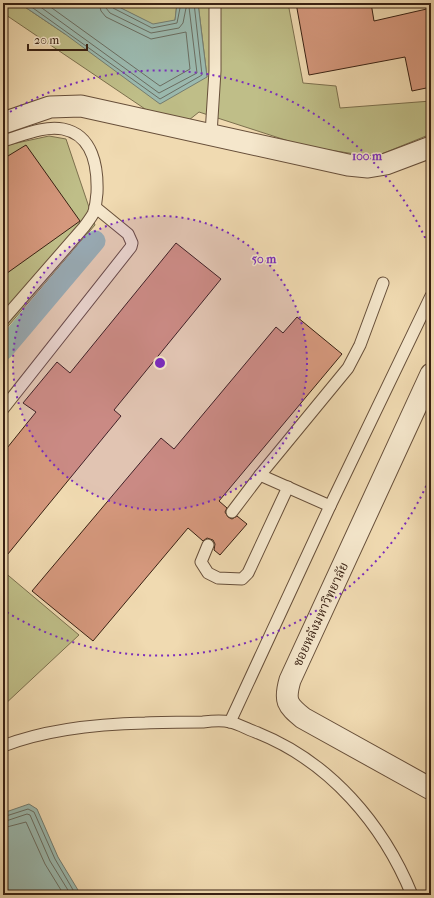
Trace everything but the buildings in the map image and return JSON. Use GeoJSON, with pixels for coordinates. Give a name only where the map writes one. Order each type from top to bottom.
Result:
{"type":"FeatureCollection","features":[{"type":"Feature","properties":{"kind":"street"},"geometry":{"type":"LineString","coordinates":[[3,123],[50,107],[75,105],[348,165],[368,167],[386,164],[431,147]]}},
{"type":"Feature","properties":{"kind":"street","name":"ซอยหลังมหาวิทยาลัย"},"geometry":{"type":"LineString","coordinates":[[431,374],[290,680],[287,695],[290,707],[303,718],[431,789]]}},
{"type":"Feature","properties":{"kind":"lane"},"geometry":{"type":"LineString","coordinates":[[211,134],[215,71],[215,3]]}},
{"type":"Feature","properties":{"kind":"lane"},"geometry":{"type":"LineString","coordinates":[[3,141],[47,129],[62,129],[74,132],[86,142],[94,159],[97,174],[95,207],[93,214],[84,227],[3,320]]}},
{"type":"Feature","properties":{"kind":"lane"},"geometry":{"type":"LineString","coordinates":[[3,409],[131,246],[132,243],[128,234],[95,207]]}},
{"type":"Feature","properties":{"kind":"lane"},"geometry":{"type":"LineString","coordinates":[[232,512],[260,475],[348,368],[360,345],[383,283]]}},
{"type":"Feature","properties":{"kind":"lane"},"geometry":{"type":"LineString","coordinates":[[230,722],[330,506],[431,296]]}},
{"type":"Feature","properties":{"kind":"lane"},"geometry":{"type":"LineString","coordinates":[[260,475],[330,506]]}},
{"type":"Feature","properties":{"kind":"lane"},"geometry":{"type":"LineString","coordinates":[[208,545],[201,562],[208,573],[218,578],[242,580],[248,573],[288,487]]}},
{"type":"Feature","properties":{"kind":"lane"},"geometry":{"type":"LineString","coordinates":[[3,746],[27,737],[114,723],[230,722],[272,738],[301,755],[328,774],[350,796],[376,829],[394,858],[412,895]]}},
{"type":"Feature","properties":{"kind":"shaded area"},"geometry":{"type":"Polygon","coordinates":[[[3,3],[19,3],[65,34],[207,77],[198,3],[288,3],[303,83],[336,86],[340,108],[431,101],[431,137],[426,136],[374,157],[304,146],[199,112],[189,120],[151,113],[3,13],[3,3]]]}},
{"type":"Feature","properties":{"kind":"shaded area"},"geometry":{"type":"Polygon","coordinates":[[[111,3],[177,3],[175,21],[153,25],[111,3]]]}},
{"type":"Feature","properties":{"kind":"shaded area"},"geometry":{"type":"Polygon","coordinates":[[[49,136],[66,139],[95,225],[3,332],[3,146],[49,136]]]}},
{"type":"Feature","properties":{"kind":"shaded area"},"geometry":{"type":"Polygon","coordinates":[[[3,571],[79,635],[3,706],[3,571]]]}},
{"type":"Feature","properties":{"kind":"water"},"geometry":{"type":"Polygon","coordinates":[[[19,3],[111,3],[153,24],[175,20],[177,3],[198,3],[207,77],[160,104],[65,34],[19,3]]]}},
{"type":"Feature","properties":{"kind":"water"},"geometry":{"type":"Polygon","coordinates":[[[29,804],[37,809],[58,857],[81,895],[3,895],[3,813],[29,804]]]}},
{"type":"Feature","properties":{"kind":"waterway"},"geometry":{"type":"LineString","coordinates":[[3,350],[95,241]]}}]}
